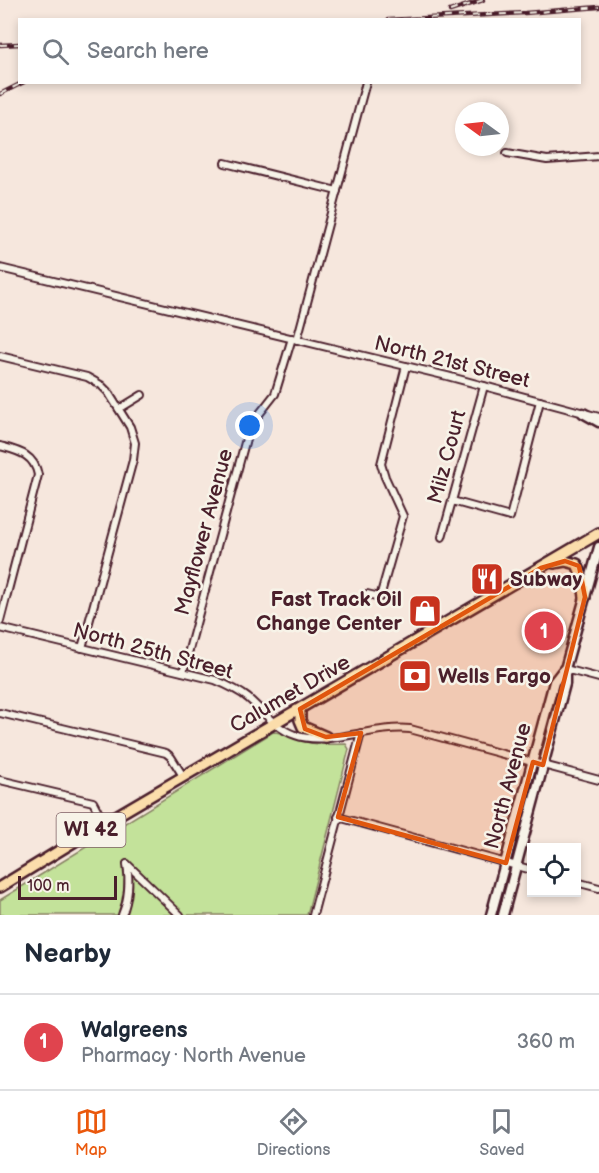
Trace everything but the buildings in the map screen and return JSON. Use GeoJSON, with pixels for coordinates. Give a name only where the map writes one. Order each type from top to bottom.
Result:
{"type":"FeatureCollection","features":[{"type":"Feature","properties":{"kind":"main road"},"geometry":{"type":"LineString","coordinates":[[583,413],[599,422]]}},
{"type":"Feature","properties":{"kind":"main road","name":"Calumet Drive"},"geometry":{"type":"LineString","coordinates":[[0,887],[183,776],[599,533]]}},
{"type":"Feature","properties":{"kind":"main road","name":"North Avenue"},"geometry":{"type":"LineString","coordinates":[[502,915],[565,684],[565,669],[599,547]]}},
{"type":"Feature","properties":{"kind":"main road"},"geometry":{"type":"LineString","coordinates":[[541,568],[560,562],[577,564],[582,576],[585,597]]}},
{"type":"Feature","properties":{"kind":"main road","name":"North Avenue"},"geometry":{"type":"LineString","coordinates":[[491,915],[555,682],[565,669]]}},
{"type":"Feature","properties":{"kind":"main road"},"geometry":{"type":"LineString","coordinates":[[300,708],[300,720],[303,727],[326,737]]}},
{"type":"Feature","properties":{"kind":"street","name":"Mayflower Avenue"},"geometry":{"type":"LineString","coordinates":[[183,672],[247,435],[257,417],[275,394],[295,339],[365,84]]}},
{"type":"Feature","properties":{"kind":"street"},"geometry":{"type":"LineString","coordinates":[[509,153],[547,160],[599,156]]}},
{"type":"Feature","properties":{"kind":"street"},"geometry":{"type":"LineString","coordinates":[[225,163],[337,191]]}},
{"type":"Feature","properties":{"kind":"street","name":"North 21st Street"},"geometry":{"type":"LineString","coordinates":[[0,268],[406,366],[599,417]]}},
{"type":"Feature","properties":{"kind":"street"},"geometry":{"type":"LineString","coordinates":[[0,356],[94,380],[108,392],[133,435],[135,452],[82,648]]}},
{"type":"Feature","properties":{"kind":"street"},"geometry":{"type":"LineString","coordinates":[[367,594],[381,597],[403,516],[381,464],[406,366]]}},
{"type":"Feature","properties":{"kind":"street","name":"Milz Court"},"geometry":{"type":"LineString","coordinates":[[442,537],[484,386]]}},
{"type":"Feature","properties":{"kind":"street"},"geometry":{"type":"LineString","coordinates":[[119,410],[142,395]]}},
{"type":"Feature","properties":{"kind":"street"},"geometry":{"type":"LineString","coordinates":[[452,501],[510,516],[540,401]]}},
{"type":"Feature","properties":{"kind":"street"},"geometry":{"type":"LineString","coordinates":[[0,446],[25,454],[34,463],[38,475],[0,621]]}},
{"type":"Feature","properties":{"kind":"street","name":"North 25th Street"},"geometry":{"type":"LineString","coordinates":[[0,628],[215,680],[237,690],[275,723],[297,736],[314,739],[385,728],[410,729],[599,780]]}},
{"type":"Feature","properties":{"kind":"street"},"geometry":{"type":"LineString","coordinates":[[565,669],[599,678]]}},
{"type":"Feature","properties":{"kind":"street"},"geometry":{"type":"LineString","coordinates":[[0,713],[166,753],[183,776]]}},
{"type":"Feature","properties":{"kind":"street"},"geometry":{"type":"LineString","coordinates":[[313,915],[361,733]]}},
{"type":"Feature","properties":{"kind":"street"},"geometry":{"type":"LineString","coordinates":[[0,780],[93,802],[104,823]]}},
{"type":"Feature","properties":{"kind":"street"},"geometry":{"type":"LineString","coordinates":[[338,817],[527,869]]}},
{"type":"Feature","properties":{"kind":"street"},"geometry":{"type":"LineString","coordinates":[[122,915],[127,903],[130,881],[127,864],[180,915]]}},
{"type":"Feature","properties":{"kind":"street"},"geometry":{"type":"LineString","coordinates":[[581,883],[599,888]]}},
{"type":"Feature","properties":{"kind":"highlighted area"},"geometry":{"type":"Polygon","coordinates":[[[565,561],[579,566],[585,597],[565,684],[543,765],[533,762],[506,863],[338,817],[361,733],[326,737],[305,729],[300,709],[541,568],[565,561]]]}},
{"type":"Feature","properties":{"kind":"green space"},"geometry":{"type":"Polygon","coordinates":[[[273,732],[311,743],[346,744],[349,749],[307,915],[0,915],[0,900],[273,732]]]}},
{"type":"Feature","properties":{"kind":"railway"},"geometry":{"type":"LineString","coordinates":[[450,11],[483,0]]}},
{"type":"Feature","properties":{"kind":"railway"},"geometry":{"type":"LineString","coordinates":[[427,18],[599,7]]}},
{"type":"Feature","properties":{"kind":"railway"},"geometry":{"type":"LineString","coordinates":[[0,45],[18,44]]}},
{"type":"Feature","properties":{"kind":"railway"},"geometry":{"type":"LineString","coordinates":[[0,94],[20,84]]}},
{"type":"Feature","properties":{"kind":"place","name":"Subway"},"geometry":{"type":"Point","coordinates":[487,579]}},
{"type":"Feature","properties":{"kind":"place","name":"Fast Track Oil Change Center"},"geometry":{"type":"Point","coordinates":[425,611]}},
{"type":"Feature","properties":{"kind":"place","name":"Walgreens"},"geometry":{"type":"Point","coordinates":[544,631]}},
{"type":"Feature","properties":{"kind":"place","name":"Wells Fargo"},"geometry":{"type":"Point","coordinates":[415,676]}}]}
